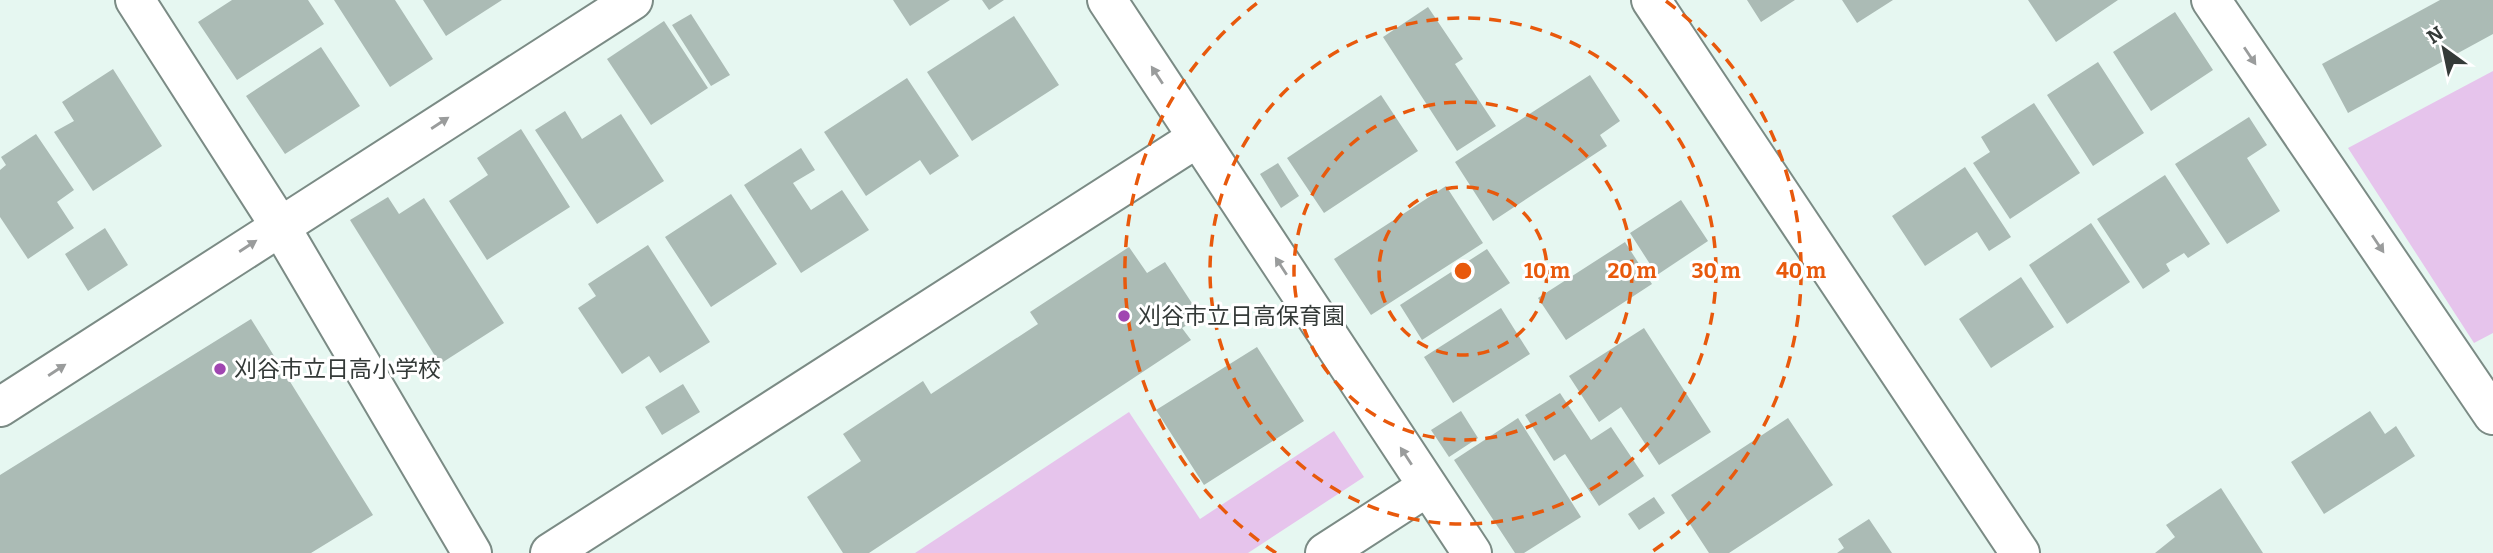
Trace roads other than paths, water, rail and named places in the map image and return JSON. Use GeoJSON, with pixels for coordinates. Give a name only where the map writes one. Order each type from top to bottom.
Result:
{"type":"FeatureCollection","features":[{"type":"Feature","properties":{"kind":"street"},"geometry":{"type":"LineString","coordinates":[[135,0],[280,226],[472,553]]}},
{"type":"Feature","properties":{"kind":"street"},"geometry":{"type":"LineString","coordinates":[[0,407],[632,0]]}},
{"type":"Feature","properties":{"kind":"street"},"geometry":{"type":"LineString","coordinates":[[1107,0],[1472,553]]}},
{"type":"Feature","properties":{"kind":"street"},"geometry":{"type":"LineString","coordinates":[[1651,0],[2020,553]]}},
{"type":"Feature","properties":{"kind":"street"},"geometry":{"type":"LineString","coordinates":[[2211,0],[2493,415]]}},
{"type":"Feature","properties":{"kind":"street"},"geometry":{"type":"LineString","coordinates":[[550,553],[1197,138]]}},
{"type":"Feature","properties":{"kind":"street"},"geometry":{"type":"LineString","coordinates":[[1325,553],[1427,487]]}},
{"type":"Feature","properties":{"kind":"place","name":"刈谷市立日高保育園"},"geometry":{"type":"Point","coordinates":[1124,316]}},
{"type":"Feature","properties":{"kind":"place","name":"刈谷市立日高小学校"},"geometry":{"type":"Point","coordinates":[220,369]}}]}
